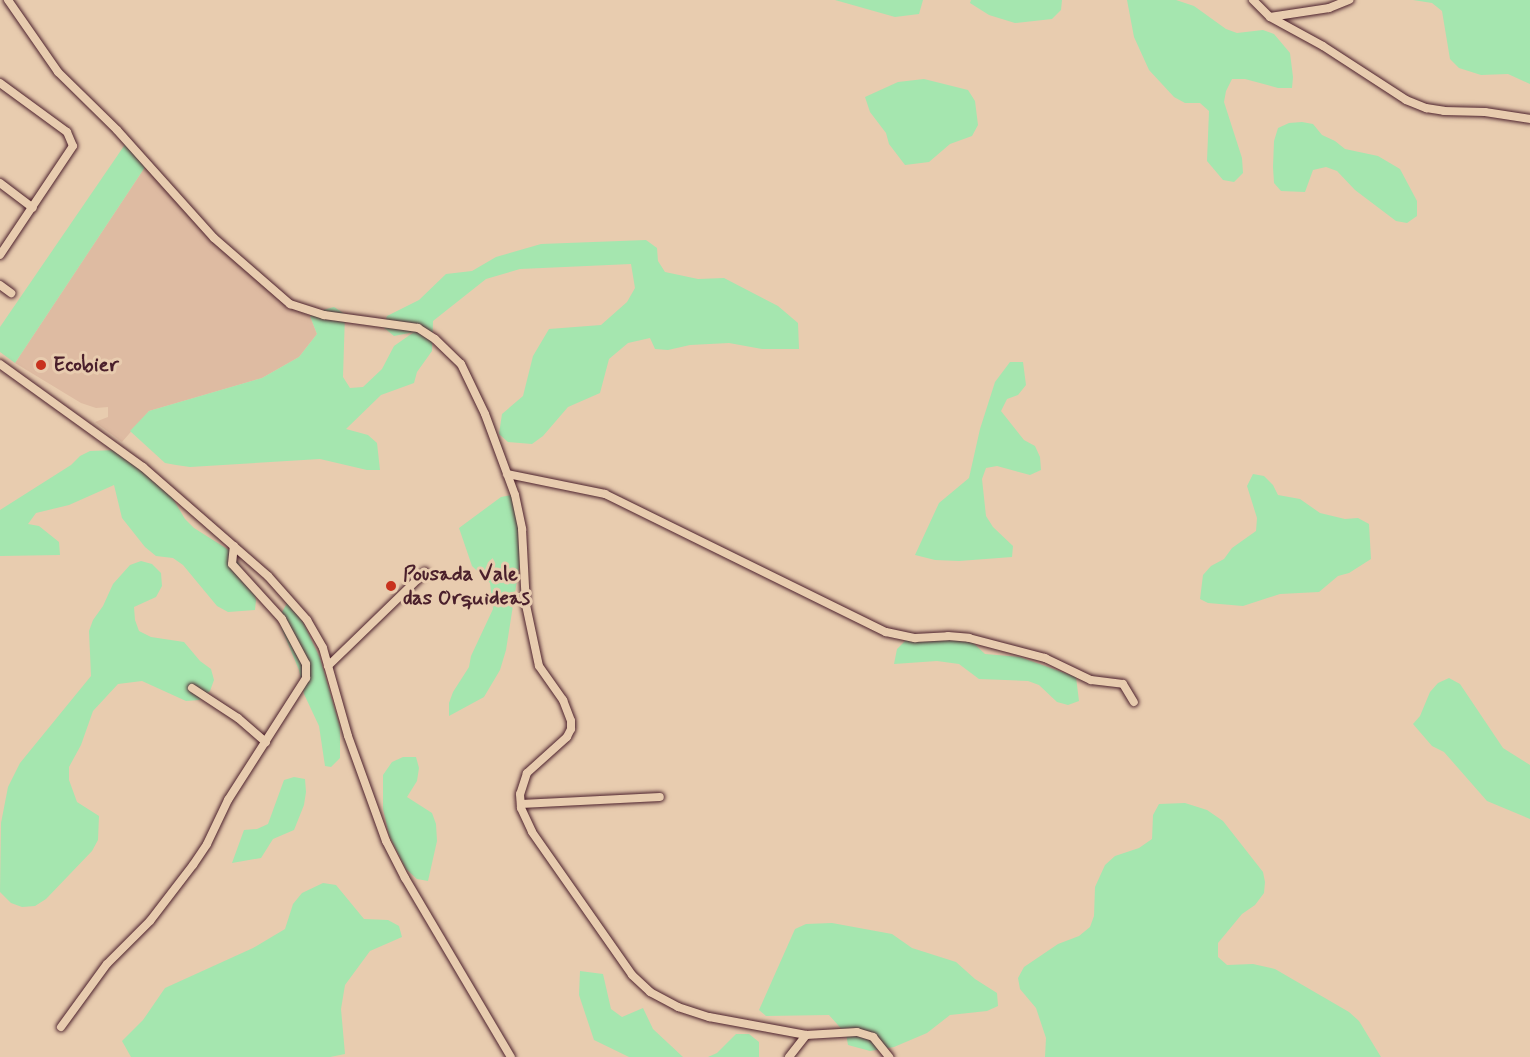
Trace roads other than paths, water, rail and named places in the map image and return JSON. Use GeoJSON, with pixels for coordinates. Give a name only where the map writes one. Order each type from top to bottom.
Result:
{"type":"FeatureCollection","features":[{"type":"Feature","properties":{"kind":"street"},"geometry":{"type":"LineString","coordinates":[[8,0],[58,72],[117,130],[214,238],[290,304],[324,315],[418,328],[445,347],[461,364],[515,495],[522,529],[526,605],[539,666],[569,712],[572,729],[567,737],[527,773],[519,794],[521,804],[538,842],[632,975],[650,992],[678,1007],[709,1017],[806,1035],[857,1032],[873,1037],[884,1047],[889,1057]]}},
{"type":"Feature","properties":{"kind":"street"},"geometry":{"type":"LineString","coordinates":[[1253,0],[1270,17],[1323,46],[1406,100],[1426,108],[1530,119]]}},
{"type":"Feature","properties":{"kind":"street"},"geometry":{"type":"LineString","coordinates":[[1270,17],[1329,8],[1349,0]]}},
{"type":"Feature","properties":{"kind":"street"},"geometry":{"type":"LineString","coordinates":[[0,74],[9,90]]}},
{"type":"Feature","properties":{"kind":"street"},"geometry":{"type":"LineString","coordinates":[[0,83],[61,127],[71,139],[72,151],[0,255]]}},
{"type":"Feature","properties":{"kind":"street"},"geometry":{"type":"LineString","coordinates":[[0,183],[33,208]]}},
{"type":"Feature","properties":{"kind":"street"},"geometry":{"type":"LineString","coordinates":[[0,285],[11,293]]}},
{"type":"Feature","properties":{"kind":"street"},"geometry":{"type":"LineString","coordinates":[[0,364],[116,446],[234,546],[289,597],[307,620],[328,666],[348,736],[386,841],[411,889],[511,1057]]}},
{"type":"Feature","properties":{"kind":"street"},"geometry":{"type":"LineString","coordinates":[[507,474],[605,494],[886,632],[915,638],[969,638],[1045,658],[1091,680],[1123,684],[1134,702]]}},
{"type":"Feature","properties":{"kind":"street"},"geometry":{"type":"LineString","coordinates":[[61,1027],[107,964],[150,921],[193,865],[207,844],[228,800],[300,692],[306,678],[306,664],[282,619],[232,564],[234,546]]}},
{"type":"Feature","properties":{"kind":"street"},"geometry":{"type":"LineString","coordinates":[[328,666],[425,572]]}},
{"type":"Feature","properties":{"kind":"street"},"geometry":{"type":"LineString","coordinates":[[192,688],[238,718],[266,742]]}},
{"type":"Feature","properties":{"kind":"street"},"geometry":{"type":"LineString","coordinates":[[521,804],[660,797]]}},
{"type":"Feature","properties":{"kind":"street"},"geometry":{"type":"LineString","coordinates":[[789,1057],[806,1035]]}},
{"type":"Feature","properties":{"kind":"place","name":"Ecobier"},"geometry":{"type":"Point","coordinates":[41,365]}},
{"type":"Feature","properties":{"kind":"place","name":"Pousada Vale das Orquideas"},"geometry":{"type":"Point","coordinates":[391,586]}}]}
